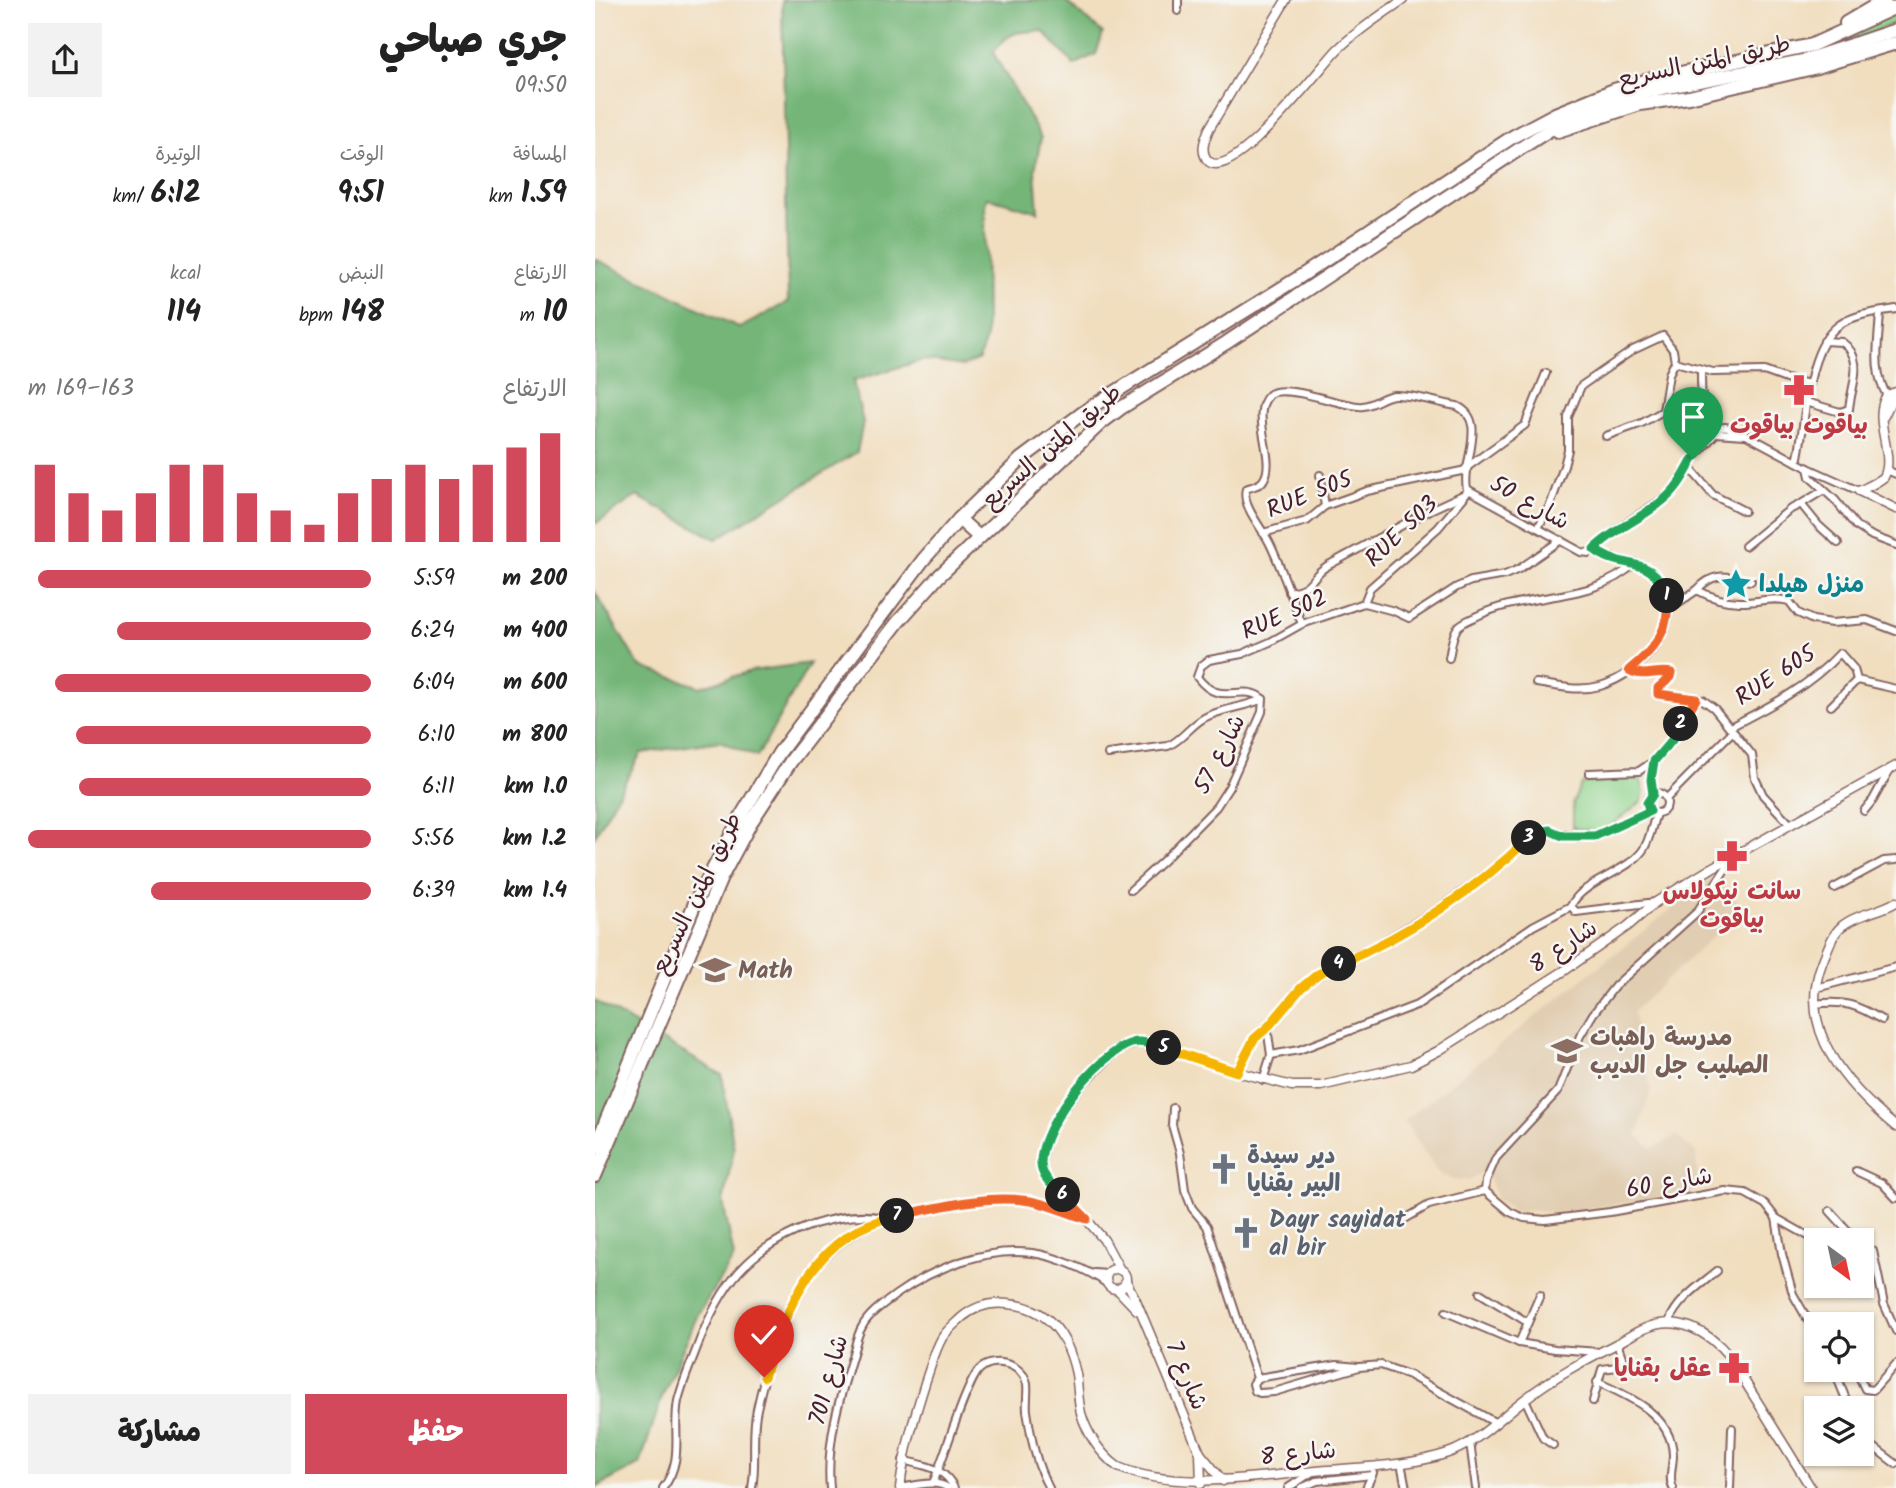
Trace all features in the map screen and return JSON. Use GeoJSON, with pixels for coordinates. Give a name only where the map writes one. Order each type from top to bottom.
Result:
{"type":"FeatureCollection","features":[{"type":"Feature","properties":{"kind":"highway"},"geometry":{"type":"LineString","coordinates":[[1828,39],[1841,26],[1885,0]]}},
{"type":"Feature","properties":{"kind":"highway","name":"طريق المتن السريع"},"geometry":{"type":"LineString","coordinates":[[595,1148],[695,903],[779,753],[923,560],[959,519],[1021,459],[1088,409],[1298,278],[1524,130],[1584,102],[1652,79],[1812,45],[1896,7]]}},
{"type":"Feature","properties":{"kind":"highway","name":"طريق المتن السريع"},"geometry":{"type":"LineString","coordinates":[[595,1177],[721,878],[751,822],[791,761],[898,622],[938,578],[1101,423],[1539,136],[1578,115],[1647,91],[1803,61],[1896,30]]}},
{"type":"Feature","properties":{"kind":"highway"},"geometry":{"type":"LineString","coordinates":[[1539,136],[1640,104],[1689,97],[1813,68],[1896,43]]}},
{"type":"Feature","properties":{"kind":"highway"},"geometry":{"type":"LineString","coordinates":[[959,519],[979,537]]}},
{"type":"Feature","properties":{"kind":"street"},"geometry":{"type":"LineString","coordinates":[[1178,0],[1178,11]]}},
{"type":"Feature","properties":{"kind":"street"},"geometry":{"type":"LineString","coordinates":[[1286,0],[1215,116],[1204,144],[1205,156],[1212,163],[1226,161],[1255,139],[1293,103],[1337,50],[1366,25],[1403,0]]}},
{"type":"Feature","properties":{"kind":"street"},"geometry":{"type":"LineString","coordinates":[[1797,462],[1809,384],[1824,341],[1839,325],[1849,319],[1896,309]]}},
{"type":"Feature","properties":{"kind":"street"},"geometry":{"type":"LineString","coordinates":[[1880,312],[1877,372],[1879,383],[1891,399]]}},
{"type":"Feature","properties":{"kind":"street"},"geometry":{"type":"LineString","coordinates":[[1538,528],[1551,503],[1564,466],[1568,450],[1568,417],[1581,386],[1633,350],[1663,337],[1673,350],[1675,362],[1669,374],[1663,411],[1642,423],[1606,436]]}},
{"type":"Feature","properties":{"kind":"street"},"geometry":{"type":"LineString","coordinates":[[1806,402],[1840,412],[1849,409],[1850,396],[1857,377],[1852,353],[1843,342],[1824,341]]}},
{"type":"Feature","properties":{"kind":"street"},"geometry":{"type":"LineString","coordinates":[[1675,362],[1713,372],[1764,370],[1809,384]]}},
{"type":"Feature","properties":{"kind":"street"},"geometry":{"type":"LineString","coordinates":[[1594,549],[1616,530],[1669,495],[1693,459],[1699,455],[1710,434],[1703,405],[1701,370]]}},
{"type":"Feature","properties":{"kind":"street"},"geometry":{"type":"LineString","coordinates":[[1466,469],[1525,425],[1546,373]]}},
{"type":"Feature","properties":{"kind":"street","name":"شارع 50"},"geometry":{"type":"LineString","coordinates":[[1263,533],[1255,521],[1244,491],[1261,482],[1266,474],[1268,454],[1262,430],[1266,399],[1274,392],[1305,394],[1364,406],[1385,397],[1409,397],[1457,406],[1470,414],[1474,426],[1466,469],[1467,491],[1581,552],[1589,553],[1594,549],[1609,559],[1635,563]]}},
{"type":"Feature","properties":{"kind":"street"},"geometry":{"type":"LineString","coordinates":[[1859,491],[1893,472],[1893,453],[1884,416],[1896,392]]}},
{"type":"Feature","properties":{"kind":"street"},"geometry":{"type":"LineString","coordinates":[[1710,434],[1725,432],[1736,436],[1745,435],[1896,509]]}},
{"type":"Feature","properties":{"kind":"street"},"geometry":{"type":"LineString","coordinates":[[1789,458],[1799,440]]}},
{"type":"Feature","properties":{"kind":"street"},"geometry":{"type":"LineString","coordinates":[[1689,467],[1713,495],[1744,511]]}},
{"type":"Feature","properties":{"kind":"street"},"geometry":{"type":"LineString","coordinates":[[1808,468],[1810,477],[1856,526],[1872,536],[1896,545]]}},
{"type":"Feature","properties":{"kind":"street","name":"RUE 505"},"geometry":{"type":"LineString","coordinates":[[1302,624],[1263,533],[1307,521],[1325,506],[1367,491],[1466,469]]}},
{"type":"Feature","properties":{"kind":"street"},"geometry":{"type":"LineString","coordinates":[[1320,475],[1325,506]]}},
{"type":"Feature","properties":{"kind":"street"},"geometry":{"type":"LineString","coordinates":[[1745,546],[1784,513],[1824,489]]}},
{"type":"Feature","properties":{"kind":"street"},"geometry":{"type":"LineString","coordinates":[[1289,592],[1308,587],[1318,572],[1327,566],[1467,491]]}},
{"type":"Feature","properties":{"kind":"street","name":"RUE 503"},"geometry":{"type":"LineString","coordinates":[[1364,603],[1370,588],[1438,528],[1467,491]]}},
{"type":"Feature","properties":{"kind":"street"},"geometry":{"type":"LineString","coordinates":[[1801,504],[1818,525],[1838,543]]}},
{"type":"Feature","properties":{"kind":"street","name":"RUE 502"},"geometry":{"type":"LineString","coordinates":[[1209,660],[1242,654],[1302,624],[1364,603],[1395,611],[1409,618],[1457,587],[1519,569],[1561,540]]}},
{"type":"Feature","properties":{"kind":"street"},"geometry":{"type":"LineString","coordinates":[[1449,658],[1457,628],[1465,621],[1490,610],[1600,585],[1617,577],[1635,563],[1653,572],[1667,593],[1669,609],[1667,620],[1652,651],[1610,682],[1590,688],[1536,683]]}},
{"type":"Feature","properties":{"kind":"street"},"geometry":{"type":"LineString","coordinates":[[1669,609],[1712,577],[1751,581]]}},
{"type":"Feature","properties":{"kind":"street"},"geometry":{"type":"LineString","coordinates":[[1697,590],[1713,598],[1739,602],[1779,598],[1789,601],[1794,605],[1795,611],[1813,621],[1832,623],[1867,620],[1896,631]]}},
{"type":"Feature","properties":{"kind":"street"},"geometry":{"type":"LineString","coordinates":[[1667,593],[1687,597]]}},
{"type":"Feature","properties":{"kind":"street","name":"RUE 605"},"geometry":{"type":"LineString","coordinates":[[1666,799],[1732,729],[1814,678],[1840,653],[1854,668],[1857,680]]}},
{"type":"Feature","properties":{"kind":"street","name":"شارع 57"},"geometry":{"type":"LineString","coordinates":[[1131,890],[1216,807],[1229,787],[1262,712],[1263,699],[1255,694],[1220,694],[1204,687],[1197,677],[1198,671],[1209,660]]}},
{"type":"Feature","properties":{"kind":"street"},"geometry":{"type":"LineString","coordinates":[[1629,670],[1638,675],[1663,671],[1672,673],[1658,688],[1658,694],[1703,700],[1714,708],[1752,755],[1759,788],[1790,824]]}},
{"type":"Feature","properties":{"kind":"street"},"geometry":{"type":"LineString","coordinates":[[1831,706],[1857,680],[1896,689]]}},
{"type":"Feature","properties":{"kind":"street"},"geometry":{"type":"LineString","coordinates":[[1108,754],[1168,746],[1177,742],[1203,718],[1263,699]]}},
{"type":"Feature","properties":{"kind":"street"},"geometry":{"type":"LineString","coordinates":[[1588,773],[1639,771],[1654,761],[1672,740],[1696,699]]}},
{"type":"Feature","properties":{"kind":"street"},"geometry":{"type":"LineString","coordinates":[[1653,794],[1651,780],[1654,761]]}},
{"type":"Feature","properties":{"kind":"street"},"geometry":{"type":"LineString","coordinates":[[1864,811],[1893,768]]}},
{"type":"Feature","properties":{"kind":"street","name":"شارع 8"},"geometry":{"type":"LineString","coordinates":[[1120,1270],[1113,1255],[1087,1219],[1045,1177],[1041,1157],[1057,1116],[1082,1084],[1118,1049],[1139,1042],[1263,1080],[1292,1086],[1321,1086],[1419,1062],[1567,969],[1628,926],[1655,902],[1893,768]]}},
{"type":"Feature","properties":{"kind":"street"},"geometry":{"type":"LineString","coordinates":[[1639,771],[1651,780]]}},
{"type":"Feature","properties":{"kind":"street"},"geometry":{"type":"LineString","coordinates":[[1237,1072],[1249,1046],[1301,988],[1318,974],[1381,943],[1435,911],[1486,875],[1536,834],[1549,830],[1563,836],[1595,836],[1653,812],[1665,809],[1666,799],[1658,793],[1647,800],[1653,812],[1643,850],[1634,859],[1578,896],[1571,906],[1533,926],[1417,1005],[1299,1050],[1271,1055]]}},
{"type":"Feature","properties":{"kind":"street"},"geometry":{"type":"LineString","coordinates":[[1405,1219],[1429,1205],[1485,1191],[1486,1181],[1496,1158],[1558,1091],[1580,1036],[1593,1014],[1615,986],[1697,912],[1735,855]]}},
{"type":"Feature","properties":{"kind":"street"},"geometry":{"type":"LineString","coordinates":[[1834,888],[1884,861],[1896,859]]}},
{"type":"Feature","properties":{"kind":"street"},"geometry":{"type":"LineString","coordinates":[[1571,906],[1576,912],[1585,913],[1655,902]]}},
{"type":"Feature","properties":{"kind":"street"},"geometry":{"type":"LineString","coordinates":[[1896,902],[1847,922],[1837,930],[1820,969],[1815,1004],[1821,1032],[1839,1069],[1896,1127]]}},
{"type":"Feature","properties":{"kind":"street"},"geometry":{"type":"LineString","coordinates":[[1816,988],[1896,967]]}},
{"type":"Feature","properties":{"kind":"street"},"geometry":{"type":"LineString","coordinates":[[1815,1004],[1844,1002],[1862,1008],[1882,1020]]}},
{"type":"Feature","properties":{"kind":"street"},"geometry":{"type":"LineString","coordinates":[[1263,1080],[1271,1055],[1268,1027]]}},
{"type":"Feature","properties":{"kind":"street"},"geometry":{"type":"LineString","coordinates":[[1173,1108],[1174,1136],[1180,1153],[1188,1202],[1207,1226],[1257,1378]]}},
{"type":"Feature","properties":{"kind":"street"},"geometry":{"type":"LineString","coordinates":[[1856,1171],[1882,1183],[1896,1198]]}},
{"type":"Feature","properties":{"kind":"street","name":"شارع 60"},"geometry":{"type":"LineString","coordinates":[[1485,1191],[1510,1212],[1524,1219],[1535,1220],[1578,1217],[1678,1198],[1736,1191],[1765,1204],[1776,1218],[1804,1234]]}},
{"type":"Feature","properties":{"kind":"street"},"geometry":{"type":"LineString","coordinates":[[752,1488],[756,1413],[764,1377],[791,1302],[821,1259],[843,1239],[885,1218],[977,1201],[1006,1199],[1034,1202],[1087,1219]]}},
{"type":"Feature","properties":{"kind":"street"},"geometry":{"type":"LineString","coordinates":[[1830,1212],[1847,1228]]}},
{"type":"Feature","properties":{"kind":"street"},"geometry":{"type":"LineString","coordinates":[[663,1488],[675,1465],[678,1402],[707,1318],[731,1279],[767,1247],[786,1235],[825,1221],[851,1216],[864,1214],[885,1218]]}},
{"type":"Feature","properties":{"kind":"street"},"geometry":{"type":"LineString","coordinates":[[851,1216],[855,1220],[857,1231]]}},
{"type":"Feature","properties":{"kind":"street"},"geometry":{"type":"LineString","coordinates":[[1776,1218],[1793,1294],[1804,1313]]}},
{"type":"Feature","properties":{"kind":"street","name":"شارع 701"},"geometry":{"type":"LineString","coordinates":[[830,1488],[828,1468],[832,1431],[840,1397],[862,1326],[880,1307],[925,1276],[947,1266],[1000,1254],[1033,1253],[1108,1276]]}},
{"type":"Feature","properties":{"kind":"street"},"geometry":{"type":"LineString","coordinates":[[1108,1276],[1120,1270],[1126,1281],[1117,1289],[1112,1289],[1108,1276],[1113,1255]]}},
{"type":"Feature","properties":{"kind":"street"},"geometry":{"type":"LineString","coordinates":[[1874,1256],[1884,1304],[1896,1331]]}},
{"type":"Feature","properties":{"kind":"street"},"geometry":{"type":"LineString","coordinates":[[1717,1271],[1685,1297],[1669,1322],[1706,1334],[1729,1356],[1811,1488]]}},
{"type":"Feature","properties":{"kind":"street","name":"شارع 7"},"geometry":{"type":"LineString","coordinates":[[1126,1281],[1200,1453]]}},
{"type":"Feature","properties":{"kind":"street","name":"شارع 7"},"geometry":{"type":"LineString","coordinates":[[1117,1289],[1139,1313]]}},
{"type":"Feature","properties":{"kind":"street"},"geometry":{"type":"LineString","coordinates":[[1481,1293],[1527,1322]]}},
{"type":"Feature","properties":{"kind":"street"},"geometry":{"type":"LineString","coordinates":[[1520,1343],[1539,1295]]}},
{"type":"Feature","properties":{"kind":"street","name":"شارع 8"},"geometry":{"type":"LineString","coordinates":[[900,1488],[903,1461],[942,1338],[965,1315],[995,1303],[1031,1307],[1055,1325],[1068,1348],[1075,1372],[1081,1413],[1090,1434],[1104,1455],[1119,1467],[1152,1482],[1173,1486],[1401,1463],[1449,1453],[1496,1423],[1547,1383],[1643,1329],[1669,1322]]}},
{"type":"Feature","properties":{"kind":"street"},"geometry":{"type":"LineString","coordinates":[[1446,1312],[1520,1343],[1600,1352]]}},
{"type":"Feature","properties":{"kind":"street"},"geometry":{"type":"LineString","coordinates":[[1593,1401],[1602,1369],[1624,1363],[1617,1343]]}},
{"type":"Feature","properties":{"kind":"street"},"geometry":{"type":"LineString","coordinates":[[933,1483],[974,1376],[989,1364],[1006,1364],[1020,1370],[1027,1382],[1029,1425],[1036,1454],[1049,1488]]}},
{"type":"Feature","properties":{"kind":"street"},"geometry":{"type":"LineString","coordinates":[[1359,1367],[1337,1365],[1257,1378],[1253,1384],[1258,1393],[1264,1393],[1297,1387],[1373,1364],[1391,1366],[1496,1423]]}},
{"type":"Feature","properties":{"kind":"street"},"geometry":{"type":"LineString","coordinates":[[1861,1382],[1863,1387],[1873,1390],[1896,1364]]}},
{"type":"Feature","properties":{"kind":"street"},"geometry":{"type":"LineString","coordinates":[[1597,1382],[1645,1407],[1661,1423],[1673,1452],[1670,1483],[1673,1488]]}},
{"type":"Feature","properties":{"kind":"street"},"geometry":{"type":"LineString","coordinates":[[1525,1399],[1543,1438],[1553,1445]]}},
{"type":"Feature","properties":{"kind":"street"},"geometry":{"type":"LineString","coordinates":[[1730,1488],[1732,1428]]}},
{"type":"Feature","properties":{"kind":"street"},"geometry":{"type":"LineString","coordinates":[[1470,1441],[1476,1488]]}},
{"type":"Feature","properties":{"kind":"street"},"geometry":{"type":"LineString","coordinates":[[1874,1447],[1896,1464]]}},
{"type":"Feature","properties":{"kind":"street"},"geometry":{"type":"LineString","coordinates":[[1200,1453],[1223,1482]]}},
{"type":"Feature","properties":{"kind":"street"},"geometry":{"type":"LineString","coordinates":[[1200,1453],[1201,1484]]}},
{"type":"Feature","properties":{"kind":"street"},"geometry":{"type":"LineString","coordinates":[[903,1461],[939,1470],[951,1481],[954,1488]]}},
{"type":"Feature","properties":{"kind":"street"},"geometry":{"type":"LineString","coordinates":[[1401,1463],[1406,1488]]}},
{"type":"Feature","properties":{"kind":"street"},"geometry":{"type":"LineString","coordinates":[[1366,1488],[1377,1465]]}},
{"type":"Feature","properties":{"kind":"street"},"geometry":{"type":"LineString","coordinates":[[1288,1488],[1316,1470]]}},
{"type":"Feature","properties":{"kind":"street"},"geometry":{"type":"LineString","coordinates":[[1301,1488],[1317,1481],[1372,1475]]}},
{"type":"Feature","properties":{"kind":"street"},"geometry":{"type":"LineString","coordinates":[[900,1488],[933,1483],[948,1488]]}},
{"type":"Feature","properties":{"kind":"shaded area","name":"مدرسة راهبات الصليب جل الديب"},"geometry":{"type":"Polygon","coordinates":[[[1714,875],[1743,908],[1633,1012],[1651,1090],[1637,1135],[1651,1148],[1677,1136],[1696,1152],[1698,1187],[1689,1194],[1556,1213],[1531,1210],[1516,1212],[1497,1199],[1485,1170],[1469,1180],[1455,1180],[1440,1175],[1404,1121],[1714,875]]]}},
{"type":"Feature","properties":{"kind":"green space"},"geometry":{"type":"Polygon","coordinates":[[[782,0],[1064,0],[1103,33],[1096,54],[1074,65],[1043,31],[1027,31],[1009,36],[993,52],[1041,138],[1035,170],[1038,212],[987,197],[986,338],[979,359],[963,366],[923,360],[853,381],[863,422],[857,452],[716,539],[637,496],[595,524],[595,259],[740,328],[788,302],[782,0]]]}},
{"type":"Feature","properties":{"kind":"green space"},"geometry":{"type":"Polygon","coordinates":[[[1896,12],[1896,23],[1814,50],[1896,12]]]}},
{"type":"Feature","properties":{"kind":"green space"},"geometry":{"type":"Polygon","coordinates":[[[595,592],[639,666],[700,687],[751,671],[810,663],[757,757],[720,741],[641,753],[595,836],[595,592]]]}},
{"type":"Feature","properties":{"kind":"green space"},"geometry":{"type":"Polygon","coordinates":[[[1611,777],[1640,779],[1644,792],[1641,802],[1599,832],[1573,828],[1573,803],[1581,784],[1611,777]]]}},
{"type":"Feature","properties":{"kind":"green space"},"geometry":{"type":"Polygon","coordinates":[[[595,1001],[722,1075],[734,1149],[723,1202],[734,1257],[698,1314],[662,1397],[640,1464],[595,1488],[595,1001]]]}},
{"type":"Feature","properties":{"kind":"place","name":"بياقوت بياقوت"},"geometry":{"type":"Point","coordinates":[1799,390]}},
{"type":"Feature","properties":{"kind":"place","name":"منزل هيلدا"},"geometry":{"type":"Point","coordinates":[1736,584]}},
{"type":"Feature","properties":{"kind":"place","name":"سانت نيكولاس بياقوت"},"geometry":{"type":"Point","coordinates":[1732,856]}},
{"type":"Feature","properties":{"kind":"place","name":"Math"},"geometry":{"type":"Point","coordinates":[715,970]}},
{"type":"Feature","properties":{"kind":"place","name":"مدرسة راهبات الصليب جل الديب"},"geometry":{"type":"Point","coordinates":[1567,1051]}},
{"type":"Feature","properties":{"kind":"place","name":"دير سيدة البير بقنايا"},"geometry":{"type":"Point","coordinates":[1224,1169]}},
{"type":"Feature","properties":{"kind":"place","name":"Dayr sayidat al bir"},"geometry":{"type":"Point","coordinates":[1246,1233]}},
{"type":"Feature","properties":{"kind":"place","name":"عقل بقنايا"},"geometry":{"type":"Point","coordinates":[1734,1368]}},
{"type":"Feature","properties":{"kind":"route"},"geometry":{"type":"LineString","coordinates":[[764,1377],[791,1302],[821,1259],[843,1239],[857,1231],[885,1218],[977,1201],[1006,1199],[1034,1202],[1087,1219],[1045,1177],[1041,1157],[1057,1116],[1082,1084],[1118,1049],[1139,1042],[1237,1072],[1254,1039],[1268,1027],[1301,988],[1318,974],[1407,929],[1486,875],[1536,834],[1549,830],[1563,836],[1595,836],[1650,811],[1647,800],[1653,794],[1651,780],[1654,761],[1672,740],[1696,699],[1658,694],[1658,688],[1671,677],[1672,673],[1668,671],[1638,675],[1629,670],[1652,651],[1664,631],[1669,609],[1667,593],[1653,572],[1635,563],[1609,559],[1594,549],[1616,530],[1664,500],[1683,478],[1693,459]]}}]}
